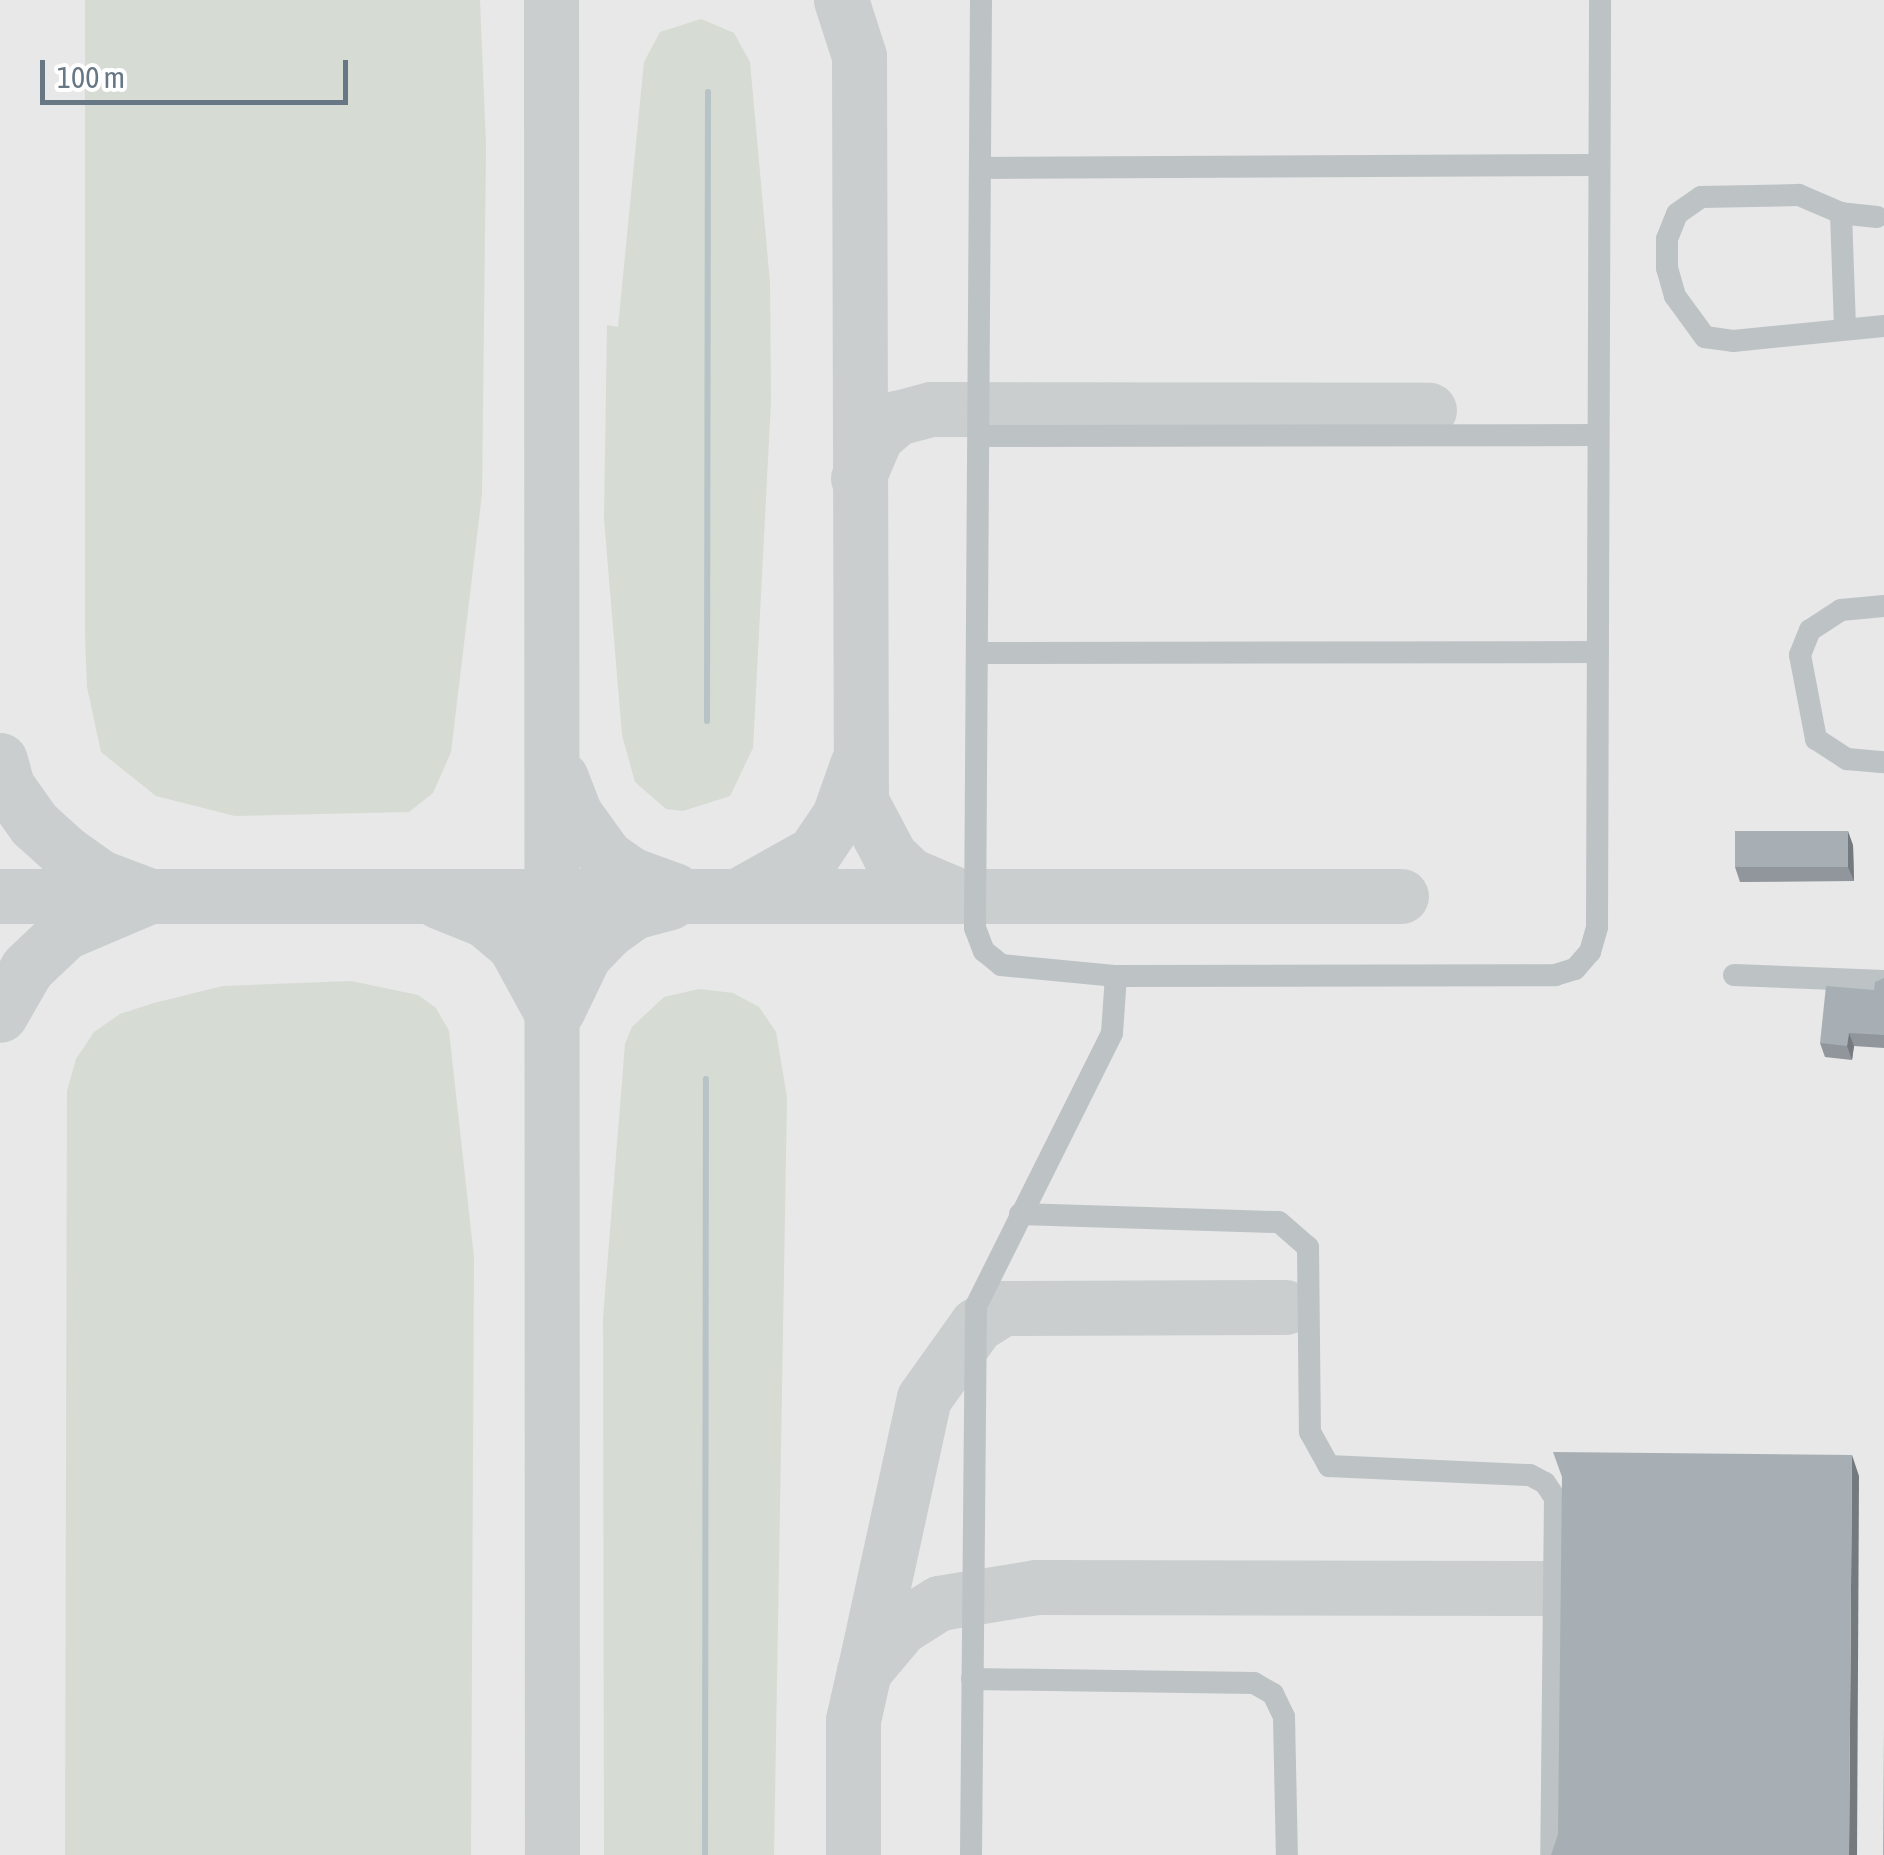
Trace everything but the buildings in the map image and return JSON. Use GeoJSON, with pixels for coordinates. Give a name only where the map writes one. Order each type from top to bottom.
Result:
{"type":"FeatureCollection","features":[{"type":"Feature","properties":{"kind":"lane"},"geometry":{"type":"LineString","coordinates":[[982,0],[976,928],[984,952],[1024,971],[1116,976],[1555,975],[1575,969],[1590,952],[1597,927],[1600,0]]}},
{"type":"Feature","properties":{"kind":"lane"},"geometry":{"type":"LineString","coordinates":[[980,168],[1599,164]]}},
{"type":"Feature","properties":{"kind":"lane"},"geometry":{"type":"LineString","coordinates":[[1877,217],[1842,213],[1799,195],[1700,197],[1677,214],[1667,239],[1667,268],[1675,296],[1705,337],[1733,341],[1846,326],[1884,326]]}},
{"type":"Feature","properties":{"kind":"lane"},"geometry":{"type":"LineString","coordinates":[[1842,213],[1846,326]]}},
{"type":"Feature","properties":{"kind":"lane"},"geometry":{"type":"LineString","coordinates":[[979,436],[1598,436]]}},
{"type":"Feature","properties":{"kind":"lane"},"geometry":{"type":"LineString","coordinates":[[1884,606],[1841,610],[1810,630],[1800,656],[1816,739],[1847,758],[1884,762]]}},
{"type":"Feature","properties":{"kind":"lane"},"geometry":{"type":"LineString","coordinates":[[977,654],[1598,652]]}},
{"type":"Feature","properties":{"kind":"lane"},"geometry":{"type":"LineString","coordinates":[[1734,975],[1884,981]]}},
{"type":"Feature","properties":{"kind":"lane"},"geometry":{"type":"LineString","coordinates":[[971,1855],[976,1306],[1112,1033],[1116,976]]}},
{"type":"Feature","properties":{"kind":"lane"},"geometry":{"type":"LineString","coordinates":[[1020,1214],[1279,1222],[1308,1247],[1310,1432],[1329,1466],[1530,1474],[1544,1482],[1556,1498],[1551,1855]]}},
{"type":"Feature","properties":{"kind":"lane"},"geometry":{"type":"LineString","coordinates":[[972,1678],[1254,1683],[1272,1694],[1284,1717],[1287,1855]]}},
{"type":"Feature","properties":{"kind":"shaded area"},"geometry":{"type":"Polygon","coordinates":[[[0,0],[1884,0],[1884,1855],[0,1855],[0,0]]]}},
{"type":"Feature","properties":{"kind":"shaded area"},"geometry":{"type":"Polygon","coordinates":[[[85,0],[480,0],[486,147],[482,494],[451,752],[433,793],[409,812],[235,816],[156,796],[101,752],[87,687],[85,634],[85,0]]]}},
{"type":"Feature","properties":{"kind":"shaded area"},"geometry":{"type":"Polygon","coordinates":[[[701,19],[734,33],[750,62],[770,283],[771,401],[753,748],[730,796],[683,811],[666,809],[635,782],[622,735],[604,519],[607,325],[618,327],[644,62],[660,32],[701,19]]]}},
{"type":"Feature","properties":{"kind":"shaded area"},"geometry":{"type":"Polygon","coordinates":[[[351,981],[418,995],[436,1008],[449,1031],[474,1258],[471,1855],[65,1855],[67,1091],[76,1059],[94,1032],[120,1014],[154,1003],[223,986],[351,981]]]}},
{"type":"Feature","properties":{"kind":"shaded area"},"geometry":{"type":"Polygon","coordinates":[[[699,989],[733,993],[759,1007],[776,1032],[787,1097],[774,1855],[604,1855],[603,1318],[625,1044],[632,1027],[664,997],[699,989]]]}},
{"type":"Feature","properties":{"kind":"waterway"},"geometry":{"type":"LineString","coordinates":[[707,721],[708,92]]}},
{"type":"Feature","properties":{"kind":"waterway"},"geometry":{"type":"LineString","coordinates":[[705,1855],[706,1079]]}},
{"type":"Feature","properties":{"kind":"taxiway"},"geometry":{"type":"LineString","coordinates":[[551,0],[552,1855]]}},
{"type":"Feature","properties":{"kind":"taxiway"},"geometry":{"type":"LineString","coordinates":[[841,0],[859,56],[861,801],[890,856],[910,875],[952,893]]}},
{"type":"Feature","properties":{"kind":"taxiway"},"geometry":{"type":"LineString","coordinates":[[858,478],[876,436],[897,418],[931,409],[1429,410]]}},
{"type":"Feature","properties":{"kind":"taxiway"},"geometry":{"type":"LineString","coordinates":[[0,760],[7,786],[34,824],[100,877],[150,896],[65,932],[27,968],[0,1015]]}},
{"type":"Feature","properties":{"kind":"taxiway"},"geometry":{"type":"LineString","coordinates":[[746,891],[814,853],[839,816],[857,765]]}},
{"type":"Feature","properties":{"kind":"taxiway"},"geometry":{"type":"LineString","coordinates":[[561,778],[575,814],[606,857],[632,875],[674,890]]}},
{"type":"Feature","properties":{"kind":"taxiway"},"geometry":{"type":"LineString","coordinates":[[0,896],[1401,896]]}},
{"type":"Feature","properties":{"kind":"taxiway"},"geometry":{"type":"LineString","coordinates":[[438,901],[485,920],[514,944],[550,1010]]}},
{"type":"Feature","properties":{"kind":"taxiway"},"geometry":{"type":"LineString","coordinates":[[558,1009],[584,955],[607,931],[633,912],[670,902]]}},
{"type":"Feature","properties":{"kind":"taxiway"},"geometry":{"type":"LineString","coordinates":[[865,1668],[924,1398],[976,1325],[1003,1308],[1285,1307]]}},
{"type":"Feature","properties":{"kind":"taxiway"},"geometry":{"type":"LineString","coordinates":[[853,1855],[853,1720],[864,1671],[901,1627],[939,1603],[1037,1587],[1541,1588]]}}]}
